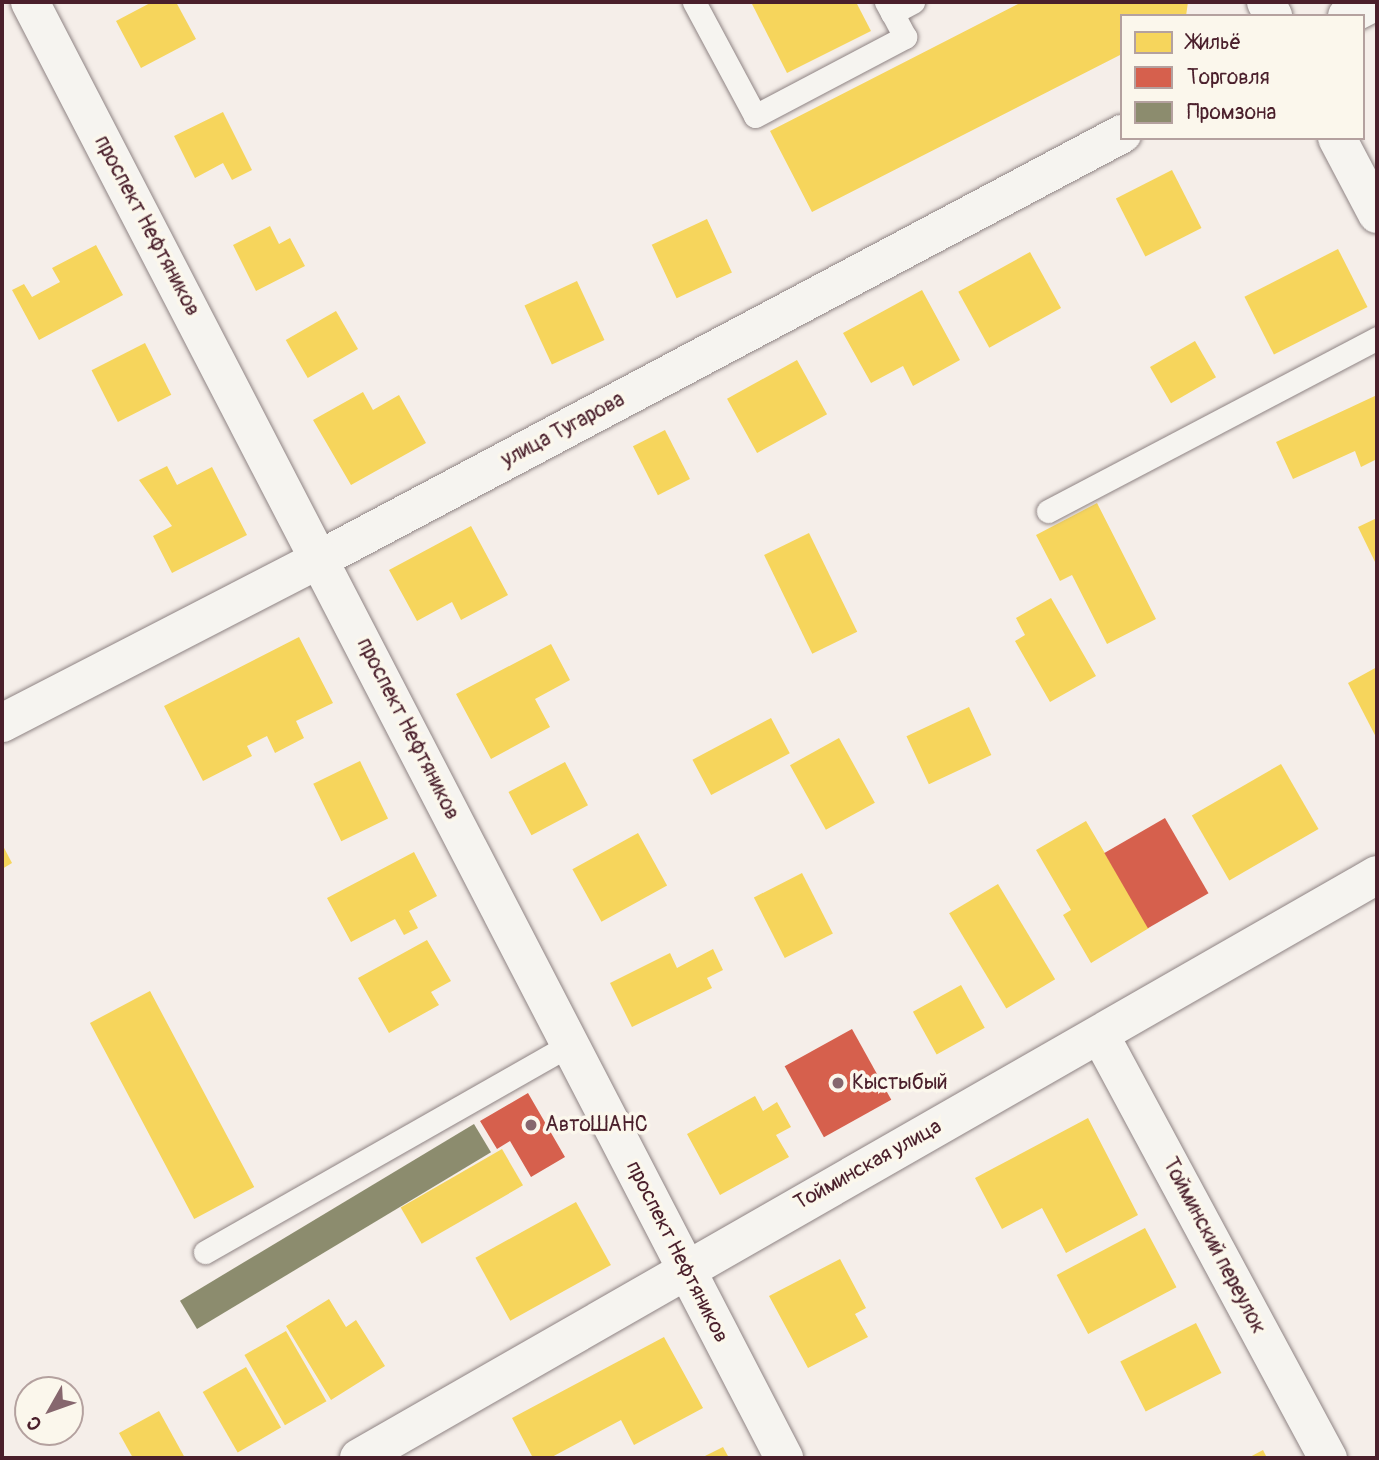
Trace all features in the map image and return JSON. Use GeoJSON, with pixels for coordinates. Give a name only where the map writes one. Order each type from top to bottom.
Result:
{"type":"FeatureCollection","features":[{"type":"Feature","properties":{"kind":"street","name":"проспект Нефтяников"},"geometry":{"type":"LineString","coordinates":[[30,2],[784,1458]]}},
{"type":"Feature","properties":{"kind":"street"},"geometry":{"type":"LineString","coordinates":[[1351,14],[1374,2]]}},
{"type":"Feature","properties":{"kind":"street","name":"улица Тугарова"},"geometry":{"type":"LineString","coordinates":[[2,723],[320,559],[1120,135]]}},
{"type":"Feature","properties":{"kind":"street"},"geometry":{"type":"LineString","coordinates":[[1338,140],[1377,214]]}},
{"type":"Feature","properties":{"kind":"street","name":"Тойминская улица"},"geometry":{"type":"LineString","coordinates":[[359,1458],[685,1268],[1100,1035],[1377,874]]}},
{"type":"Feature","properties":{"kind":"street","name":"Тойминский переулок"},"geometry":{"type":"LineString","coordinates":[[1100,1035],[1328,1458]]}},
{"type":"Feature","properties":{"kind":"lane"},"geometry":{"type":"LineString","coordinates":[[694,2],[755,116],[905,37],[889,7],[913,2]]}},
{"type":"Feature","properties":{"kind":"lane"},"geometry":{"type":"LineString","coordinates":[[1048,511],[1377,338]]}},
{"type":"Feature","properties":{"kind":"lane"},"geometry":{"type":"LineString","coordinates":[[205,1252],[571,1044]]}},
{"type":"Feature","properties":{"kind":"building: Жильё"},"geometry":{"type":"Polygon","coordinates":[[[152,2],[176,2],[196,39],[141,68],[116,21],[152,2]]]}},
{"type":"Feature","properties":{"kind":"building: Жильё"},"geometry":{"type":"Polygon","coordinates":[[[751,2],[856,2],[871,31],[787,73],[751,2]]]}},
{"type":"Feature","properties":{"kind":"building: Жильё"},"geometry":{"type":"Polygon","coordinates":[[[1022,2],[1188,2],[1186,14],[1120,14],[1120,55],[812,212],[770,131],[1022,2]]]}},
{"type":"Feature","properties":{"kind":"building: Жильё"},"geometry":{"type":"Polygon","coordinates":[[[223,112],[252,170],[232,180],[223,163],[195,178],[174,136],[223,112]]]}},
{"type":"Feature","properties":{"kind":"building: Жильё"},"geometry":{"type":"Polygon","coordinates":[[[1172,170],[1202,228],[1145,257],[1116,199],[1172,170]]]}},
{"type":"Feature","properties":{"kind":"building: Жильё"},"geometry":{"type":"Polygon","coordinates":[[[707,219],[732,272],[677,298],[652,245],[707,219]]]}},
{"type":"Feature","properties":{"kind":"building: Жильё"},"geometry":{"type":"Polygon","coordinates":[[[270,226],[279,244],[290,238],[305,266],[256,291],[233,245],[270,226]]]}},
{"type":"Feature","properties":{"kind":"building: Жильё"},"geometry":{"type":"Polygon","coordinates":[[[96,245],[123,295],[39,340],[12,290],[24,284],[32,297],[60,282],[52,268],[96,245]]]}},
{"type":"Feature","properties":{"kind":"building: Жильё"},"geometry":{"type":"Polygon","coordinates":[[[1338,249],[1368,307],[1274,355],[1244,297],[1338,249]]]}},
{"type":"Feature","properties":{"kind":"building: Жильё"},"geometry":{"type":"Polygon","coordinates":[[[1030,252],[1061,308],[989,348],[958,292],[1030,252]]]}},
{"type":"Feature","properties":{"kind":"building: Жильё"},"geometry":{"type":"Polygon","coordinates":[[[577,281],[604,340],[552,364],[524,306],[577,281]]]}},
{"type":"Feature","properties":{"kind":"building: Жильё"},"geometry":{"type":"Polygon","coordinates":[[[922,290],[960,360],[913,386],[903,366],[871,383],[843,333],[922,290]]]}},
{"type":"Feature","properties":{"kind":"building: Жильё"},"geometry":{"type":"Polygon","coordinates":[[[336,311],[358,349],[308,378],[286,340],[336,311]]]}},
{"type":"Feature","properties":{"kind":"building: Жильё"},"geometry":{"type":"Polygon","coordinates":[[[1195,341],[1216,377],[1171,403],[1150,367],[1195,341]]]}},
{"type":"Feature","properties":{"kind":"building: Жильё"},"geometry":{"type":"Polygon","coordinates":[[[145,343],[171,395],[118,422],[92,370],[145,343]]]}},
{"type":"Feature","properties":{"kind":"building: Жильё"},"geometry":{"type":"Polygon","coordinates":[[[797,360],[827,414],[757,453],[727,399],[797,360]]]}},
{"type":"Feature","properties":{"kind":"building: Жильё"},"geometry":{"type":"Polygon","coordinates":[[[363,392],[373,410],[399,395],[426,443],[351,485],[313,420],[363,392]]]}},
{"type":"Feature","properties":{"kind":"building: Жильё"},"geometry":{"type":"Polygon","coordinates":[[[1377,395],[1377,459],[1361,467],[1355,451],[1293,479],[1276,442],[1377,395]]]}},
{"type":"Feature","properties":{"kind":"building: Жильё"},"geometry":{"type":"Polygon","coordinates":[[[665,430],[690,479],[658,495],[633,446],[665,430]]]}},
{"type":"Feature","properties":{"kind":"building: Жильё"},"geometry":{"type":"Polygon","coordinates":[[[167,466],[177,485],[212,467],[247,535],[172,573],[153,536],[172,526],[139,480],[167,466]]]}},
{"type":"Feature","properties":{"kind":"building: Жильё"},"geometry":{"type":"Polygon","coordinates":[[[1097,503],[1156,619],[1107,644],[1072,575],[1060,581],[1036,535],[1097,503]]]}},
{"type":"Feature","properties":{"kind":"building: Жильё"},"geometry":{"type":"Polygon","coordinates":[[[1377,518],[1377,566],[1358,527],[1377,518]]]}},
{"type":"Feature","properties":{"kind":"building: Жильё"},"geometry":{"type":"Polygon","coordinates":[[[471,526],[508,595],[461,620],[452,602],[417,621],[389,570],[471,526]]]}},
{"type":"Feature","properties":{"kind":"building: Жильё"},"geometry":{"type":"Polygon","coordinates":[[[809,533],[857,632],[812,654],[764,555],[809,533]]]}},
{"type":"Feature","properties":{"kind":"building: Жильё"},"geometry":{"type":"Polygon","coordinates":[[[1051,598],[1096,676],[1050,702],[1015,641],[1025,635],[1016,618],[1051,598]]]}},
{"type":"Feature","properties":{"kind":"building: Жильё"},"geometry":{"type":"Polygon","coordinates":[[[299,637],[333,703],[296,721],[304,738],[275,753],[267,736],[247,746],[252,756],[203,781],[164,706],[299,637]]]}},
{"type":"Feature","properties":{"kind":"building: Жильё"},"geometry":{"type":"Polygon","coordinates":[[[551,644],[570,680],[535,699],[550,727],[491,759],[456,694],[551,644]]]}},
{"type":"Feature","properties":{"kind":"building: Жильё"},"geometry":{"type":"Polygon","coordinates":[[[1377,667],[1377,739],[1348,683],[1377,667]]]}},
{"type":"Feature","properties":{"kind":"building: Жильё"},"geometry":{"type":"Polygon","coordinates":[[[969,707],[991,755],[929,784],[906,736],[969,707]]]}},
{"type":"Feature","properties":{"kind":"building: Жильё"},"geometry":{"type":"Polygon","coordinates":[[[771,718],[790,753],[711,795],[692,760],[771,718]]]}},
{"type":"Feature","properties":{"kind":"building: Жильё"},"geometry":{"type":"Polygon","coordinates":[[[839,738],[875,803],[826,830],[790,765],[839,738]]]}},
{"type":"Feature","properties":{"kind":"building: Жильё"},"geometry":{"type":"Polygon","coordinates":[[[360,761],[388,819],[341,841],[313,784],[360,761]]]}},
{"type":"Feature","properties":{"kind":"building: Жильё"},"geometry":{"type":"Polygon","coordinates":[[[565,762],[588,805],[531,835],[508,792],[565,762]]]}},
{"type":"Feature","properties":{"kind":"building: Жильё"},"geometry":{"type":"Polygon","coordinates":[[[1281,764],[1318,829],[1229,880],[1192,816],[1281,764]]]}},
{"type":"Feature","properties":{"kind":"building: Жильё"},"geometry":{"type":"Polygon","coordinates":[[[1086,821],[1149,928],[1091,963],[1063,915],[1071,910],[1036,850],[1086,821]]]}},
{"type":"Feature","properties":{"kind":"building: Жильё"},"geometry":{"type":"Polygon","coordinates":[[[638,833],[667,885],[601,922],[572,869],[638,833]]]}},
{"type":"Feature","properties":{"kind":"building: Жильё"},"geometry":{"type":"Polygon","coordinates":[[[2,844],[12,863],[2,869],[2,844]]]}},
{"type":"Feature","properties":{"kind":"building: Жильё"},"geometry":{"type":"Polygon","coordinates":[[[414,852],[437,896],[409,911],[418,928],[404,935],[395,919],[351,942],[327,898],[414,852]]]}},
{"type":"Feature","properties":{"kind":"building: Жильё"},"geometry":{"type":"Polygon","coordinates":[[[802,873],[833,934],[785,958],[754,898],[802,873]]]}},
{"type":"Feature","properties":{"kind":"building: Жильё"},"geometry":{"type":"Polygon","coordinates":[[[998,884],[1055,979],[1006,1009],[949,913],[998,884]]]}},
{"type":"Feature","properties":{"kind":"building: Жильё"},"geometry":{"type":"Polygon","coordinates":[[[427,940],[451,981],[431,992],[439,1005],[389,1033],[358,978],[427,940]]]}},
{"type":"Feature","properties":{"kind":"building: Жильё"},"geometry":{"type":"Polygon","coordinates":[[[713,949],[723,970],[707,978],[712,988],[632,1027],[610,983],[670,953],[677,968],[713,949]]]}},
{"type":"Feature","properties":{"kind":"building: Жильё"},"geometry":{"type":"Polygon","coordinates":[[[961,985],[985,1028],[937,1055],[913,1012],[961,985]]]}},
{"type":"Feature","properties":{"kind":"building: Жильё"},"geometry":{"type":"Polygon","coordinates":[[[150,991],[254,1187],[194,1219],[90,1023],[150,991]]]}},
{"type":"Feature","properties":{"kind":"building: Жильё"},"geometry":{"type":"Polygon","coordinates":[[[755,1096],[763,1111],[777,1102],[791,1127],[776,1135],[789,1157],[720,1195],[687,1134],[755,1096]]]}},
{"type":"Feature","properties":{"kind":"building: Жильё"},"geometry":{"type":"Polygon","coordinates":[[[1088,1118],[1138,1215],[1066,1253],[1042,1208],[1002,1229],[975,1178],[1088,1118]]]}},
{"type":"Feature","properties":{"kind":"building: Жильё"},"geometry":{"type":"Polygon","coordinates":[[[502,1149],[523,1185],[422,1244],[401,1208],[502,1149]]]}},
{"type":"Feature","properties":{"kind":"building: Жильё"},"geometry":{"type":"Polygon","coordinates":[[[576,1202],[611,1265],[510,1321],[475,1258],[576,1202]]]}},
{"type":"Feature","properties":{"kind":"building: Жильё"},"geometry":{"type":"Polygon","coordinates":[[[1145,1228],[1176,1287],[1088,1334],[1057,1275],[1145,1228]]]}},
{"type":"Feature","properties":{"kind":"building: Жильё"},"geometry":{"type":"Polygon","coordinates":[[[840,1259],[866,1308],[855,1314],[868,1337],[808,1368],[769,1296],[840,1259]]]}},
{"type":"Feature","properties":{"kind":"building: Жильё"},"geometry":{"type":"Polygon","coordinates":[[[329,1299],[346,1327],[356,1320],[385,1366],[331,1400],[286,1326],[329,1299]]]}},
{"type":"Feature","properties":{"kind":"building: Жильё"},"geometry":{"type":"Polygon","coordinates":[[[1196,1323],[1221,1373],[1146,1411],[1120,1362],[1196,1323]]]}},
{"type":"Feature","properties":{"kind":"building: Жильё"},"geometry":{"type":"Polygon","coordinates":[[[286,1331],[326,1401],[285,1425],[244,1355],[286,1331]]]}},
{"type":"Feature","properties":{"kind":"building: Жильё"},"geometry":{"type":"Polygon","coordinates":[[[664,1337],[703,1408],[634,1445],[621,1420],[550,1458],[533,1458],[512,1418],[664,1337]]]}},
{"type":"Feature","properties":{"kind":"building: Жильё"},"geometry":{"type":"Polygon","coordinates":[[[246,1367],[281,1428],[238,1453],[203,1392],[246,1367]]]}},
{"type":"Feature","properties":{"kind":"building: Жильё"},"geometry":{"type":"Polygon","coordinates":[[[159,1411],[185,1458],[133,1458],[119,1433],[159,1411]]]}},
{"type":"Feature","properties":{"kind":"building: Жильё"},"geometry":{"type":"Polygon","coordinates":[[[723,1447],[729,1458],[701,1458],[723,1447]]]}},
{"type":"Feature","properties":{"kind":"building: Жильё"},"geometry":{"type":"Polygon","coordinates":[[[1263,1450],[1267,1458],[1248,1458],[1263,1450]]]}},
{"type":"Feature","properties":{"kind":"building: Торговля"},"geometry":{"type":"Polygon","coordinates":[[[1165,818],[1208,893],[1148,928],[1104,853],[1165,818]]]}},
{"type":"Feature","properties":{"kind":"building: Торговля","name":"Кыстыбый"},"geometry":{"type":"Polygon","coordinates":[[[852,1029],[891,1100],[824,1137],[785,1066],[852,1029]]]}},
{"type":"Feature","properties":{"kind":"building: Торговля"},"geometry":{"type":"Polygon","coordinates":[[[528,1093],[565,1157],[531,1177],[510,1141],[497,1149],[480,1121],[528,1093]]]}},
{"type":"Feature","properties":{"kind":"building: Промзона"},"geometry":{"type":"Polygon","coordinates":[[[474,1124],[491,1152],[197,1329],[180,1301],[474,1124]]]}},
{"type":"Feature","properties":{"kind":"place","name":"Кыстыбый"},"geometry":{"type":"Point","coordinates":[838,1083]}},
{"type":"Feature","properties":{"kind":"place","name":"АвтоШАНС"},"geometry":{"type":"Point","coordinates":[531,1125]}}]}
